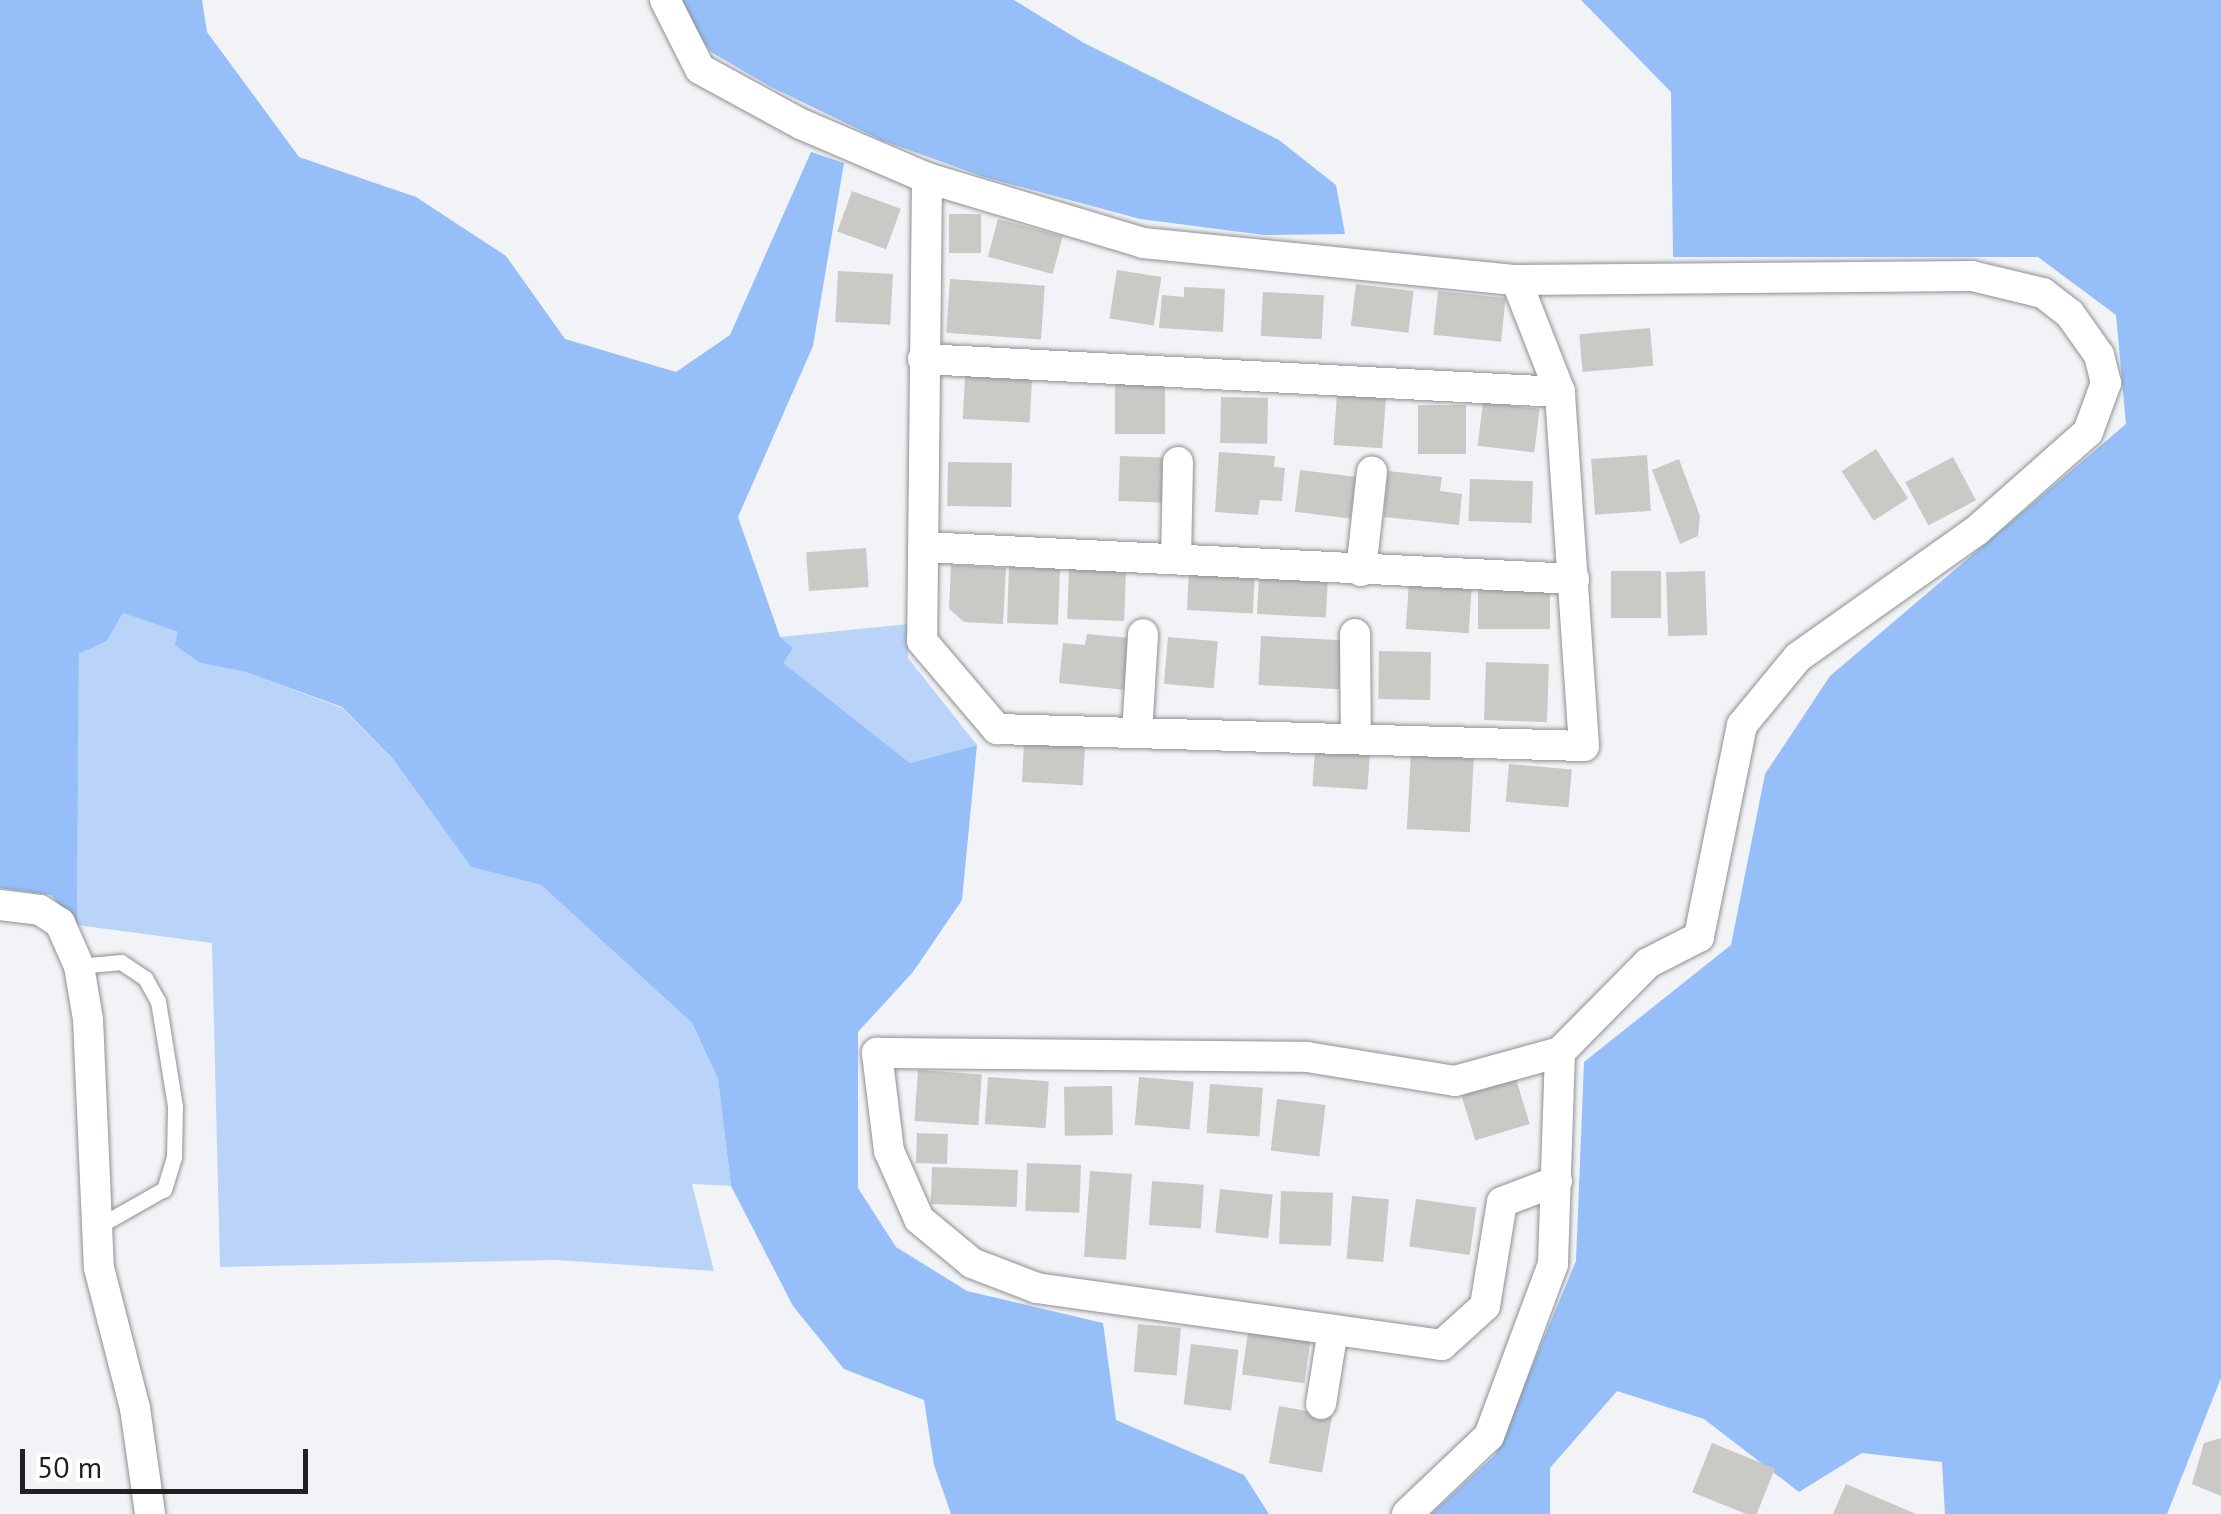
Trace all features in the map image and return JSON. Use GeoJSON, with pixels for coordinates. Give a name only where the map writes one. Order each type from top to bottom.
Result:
{"type":"FeatureCollection","features":[{"type":"Feature","properties":{"kind":"street"},"geometry":{"type":"LineString","coordinates":[[665,0],[700,69],[801,124],[927,178],[1143,243],[1516,280],[1972,276],[2012,282],[2044,293],[2070,314],[2090,338],[2106,383],[2088,432],[2032,486],[1798,656],[1775,680],[1734,746],[1699,938],[1648,964],[1560,1052],[1456,1081],[1308,1057],[877,1053],[899,1186],[919,1219],[972,1263],[1037,1288],[1442,1345],[1484,1306],[1502,1202],[1556,1181]]}},
{"type":"Feature","properties":{"kind":"street"},"geometry":{"type":"LineString","coordinates":[[927,178],[922,640],[997,729],[1584,746],[1560,392],[1516,280]]}},
{"type":"Feature","properties":{"kind":"street"},"geometry":{"type":"LineString","coordinates":[[923,359],[1560,392]]}},
{"type":"Feature","properties":{"kind":"street"},"geometry":{"type":"LineString","coordinates":[[1176,560],[1178,462]]}},
{"type":"Feature","properties":{"kind":"street"},"geometry":{"type":"LineString","coordinates":[[1360,570],[1372,472]]}},
{"type":"Feature","properties":{"kind":"street"},"geometry":{"type":"LineString","coordinates":[[923,547],[1574,579]]}},
{"type":"Feature","properties":{"kind":"street"},"geometry":{"type":"LineString","coordinates":[[1137,732],[1143,634]]}},
{"type":"Feature","properties":{"kind":"street"},"geometry":{"type":"LineString","coordinates":[[1356,634],[1356,739]]}},
{"type":"Feature","properties":{"kind":"street"},"geometry":{"type":"LineString","coordinates":[[0,906],[40,910],[60,924],[79,966],[88,1020],[95,1228],[108,1320],[136,1408],[150,1514]]}},
{"type":"Feature","properties":{"kind":"street"},"geometry":{"type":"LineString","coordinates":[[1408,1514],[1488,1436],[1553,1264],[1560,1052]]}},
{"type":"Feature","properties":{"kind":"street"},"geometry":{"type":"LineString","coordinates":[[1322,1404],[1333,1330]]}},
{"type":"Feature","properties":{"kind":"lane"},"geometry":{"type":"LineString","coordinates":[[79,966],[121,962],[145,978],[158,1001],[175,1106],[174,1157],[164,1189],[95,1228]]}},
{"type":"Feature","properties":{"kind":"shaded area"},"geometry":{"type":"Polygon","coordinates":[[[0,0],[202,0],[207,32],[299,157],[416,197],[506,256],[565,339],[676,372],[730,335],[811,152],[844,163],[813,346],[738,517],[780,637],[793,648],[783,663],[910,763],[977,745],[962,900],[913,972],[858,1032],[858,1188],[896,1247],[967,1291],[1103,1323],[1116,1420],[1244,1475],[1269,1514],[951,1514],[934,1465],[924,1400],[844,1369],[793,1306],[731,1186],[718,1079],[692,1023],[541,885],[471,867],[393,759],[342,707],[246,672],[200,663],[175,645],[178,632],[123,613],[107,641],[79,654],[77,925],[51,895],[0,888],[0,0]]]}},
{"type":"Feature","properties":{"kind":"shaded area"},"geometry":{"type":"Polygon","coordinates":[[[673,0],[1014,0],[1084,43],[1279,140],[1336,185],[1345,234],[1264,235],[1140,219],[984,177],[881,140],[771,87],[711,52],[673,0]]]}},
{"type":"Feature","properties":{"kind":"shaded area"},"geometry":{"type":"Polygon","coordinates":[[[1581,0],[2221,0],[2221,1378],[2167,1514],[1945,1514],[1942,1462],[1862,1453],[1799,1492],[1704,1419],[1617,1391],[1550,1468],[1550,1514],[1431,1514],[1495,1455],[1576,1261],[1584,1062],[1731,945],[1765,774],[1830,676],[2126,424],[2116,315],[2038,257],[1673,257],[1671,92],[1581,0]]]}},
{"type":"Feature","properties":{"kind":"shaded area"},"geometry":{"type":"Polygon","coordinates":[[[123,613],[178,632],[200,663],[246,672],[342,708],[393,759],[471,867],[541,885],[692,1023],[718,1079],[731,1186],[692,1184],[714,1271],[557,1260],[220,1267],[212,943],[77,925],[79,654],[107,641],[123,613]]]}},
{"type":"Feature","properties":{"kind":"shaded area"},"geometry":{"type":"Polygon","coordinates":[[[909,624],[908,658],[977,745],[910,763],[782,663],[780,637],[909,624]]]}},
{"type":"Feature","properties":{"kind":"building"},"geometry":{"type":"Polygon","coordinates":[[[852,191],[901,209],[886,249],[837,231],[852,191]]]}},
{"type":"Feature","properties":{"kind":"building"},"geometry":{"type":"Polygon","coordinates":[[[949,214],[981,214],[981,253],[949,253],[949,214]]]}},
{"type":"Feature","properties":{"kind":"building"},"geometry":{"type":"Polygon","coordinates":[[[998,219],[1063,236],[1053,274],[988,257],[998,219]]]}},
{"type":"Feature","properties":{"kind":"building"},"geometry":{"type":"Polygon","coordinates":[[[1117,270],[1161,277],[1154,325],[1109,318],[1117,270]]]}},
{"type":"Feature","properties":{"kind":"building"},"geometry":{"type":"Polygon","coordinates":[[[838,271],[893,274],[890,325],[835,322],[838,271]]]}},
{"type":"Feature","properties":{"kind":"building"},"geometry":{"type":"Polygon","coordinates":[[[950,279],[1045,286],[1041,339],[946,333],[950,279]]]}},
{"type":"Feature","properties":{"kind":"building"},"geometry":{"type":"Polygon","coordinates":[[[1356,284],[1414,291],[1408,333],[1351,326],[1356,284]]]}},
{"type":"Feature","properties":{"kind":"building"},"geometry":{"type":"Polygon","coordinates":[[[1184,287],[1225,289],[1223,332],[1159,328],[1162,295],[1184,297],[1184,287]]]}},
{"type":"Feature","properties":{"kind":"building"},"geometry":{"type":"Polygon","coordinates":[[[1438,291],[1506,298],[1501,342],[1433,335],[1438,291]]]}},
{"type":"Feature","properties":{"kind":"building"},"geometry":{"type":"Polygon","coordinates":[[[1263,292],[1324,295],[1322,339],[1261,336],[1263,292]]]}},
{"type":"Feature","properties":{"kind":"building"},"geometry":{"type":"Polygon","coordinates":[[[1650,328],[1653,366],[1583,372],[1579,334],[1650,328]]]}},
{"type":"Feature","properties":{"kind":"building"},"geometry":{"type":"Polygon","coordinates":[[[965,376],[1032,380],[1030,422],[963,419],[965,376]]]}},
{"type":"Feature","properties":{"kind":"building"},"geometry":{"type":"Polygon","coordinates":[[[1115,384],[1165,384],[1165,434],[1115,434],[1115,384]]]}},
{"type":"Feature","properties":{"kind":"building"},"geometry":{"type":"Polygon","coordinates":[[[1337,394],[1386,397],[1382,448],[1333,445],[1337,394]]]}},
{"type":"Feature","properties":{"kind":"building"},"geometry":{"type":"Polygon","coordinates":[[[1221,397],[1268,398],[1267,444],[1220,443],[1221,397]]]}},
{"type":"Feature","properties":{"kind":"building"},"geometry":{"type":"Polygon","coordinates":[[[1483,402],[1540,409],[1534,453],[1478,446],[1483,402]]]}},
{"type":"Feature","properties":{"kind":"building"},"geometry":{"type":"Polygon","coordinates":[[[1418,405],[1466,405],[1466,454],[1418,454],[1418,405]]]}},
{"type":"Feature","properties":{"kind":"building"},"geometry":{"type":"Polygon","coordinates":[[[1876,449],[1908,498],[1874,521],[1842,471],[1876,449]]]}},
{"type":"Feature","properties":{"kind":"building"},"geometry":{"type":"Polygon","coordinates":[[[1219,452],[1275,456],[1274,467],[1285,468],[1282,501],[1260,500],[1258,515],[1215,512],[1219,452]]]}},
{"type":"Feature","properties":{"kind":"building"},"geometry":{"type":"Polygon","coordinates":[[[1647,455],[1651,511],[1595,515],[1591,459],[1647,455]]]}},
{"type":"Feature","properties":{"kind":"building"},"geometry":{"type":"Polygon","coordinates":[[[1120,456],[1170,458],[1168,503],[1118,501],[1120,456]]]}},
{"type":"Feature","properties":{"kind":"building"},"geometry":{"type":"Polygon","coordinates":[[[1953,457],[1976,500],[1928,526],[1905,482],[1953,457]]]}},
{"type":"Feature","properties":{"kind":"building"},"geometry":{"type":"Polygon","coordinates":[[[1679,459],[1700,516],[1698,536],[1680,544],[1652,470],[1679,459]]]}},
{"type":"Feature","properties":{"kind":"building"},"geometry":{"type":"Polygon","coordinates":[[[948,462],[1012,463],[1011,507],[947,506],[948,462]]]}},
{"type":"Feature","properties":{"kind":"building"},"geometry":{"type":"Polygon","coordinates":[[[1300,470],[1356,477],[1350,519],[1295,512],[1300,470]]]}},
{"type":"Feature","properties":{"kind":"building"},"geometry":{"type":"Polygon","coordinates":[[[1388,471],[1442,477],[1440,491],[1462,494],[1459,525],[1384,517],[1388,471]]]}},
{"type":"Feature","properties":{"kind":"building"},"geometry":{"type":"Polygon","coordinates":[[[1470,479],[1533,481],[1531,523],[1469,521],[1470,479]]]}},
{"type":"Feature","properties":{"kind":"building"},"geometry":{"type":"Polygon","coordinates":[[[866,548],[869,587],[809,591],[806,552],[866,548]]]}},
{"type":"Feature","properties":{"kind":"building"},"geometry":{"type":"Polygon","coordinates":[[[951,565],[1006,568],[1003,624],[964,622],[949,609],[951,565]]]}},
{"type":"Feature","properties":{"kind":"building"},"geometry":{"type":"Polygon","coordinates":[[[1009,567],[1060,569],[1058,625],[1007,623],[1009,567]]]}},
{"type":"Feature","properties":{"kind":"building"},"geometry":{"type":"Polygon","coordinates":[[[1069,568],[1126,570],[1124,621],[1067,619],[1069,568]]]}},
{"type":"Feature","properties":{"kind":"building"},"geometry":{"type":"Polygon","coordinates":[[[1189,571],[1255,574],[1253,613],[1187,610],[1189,571]]]}},
{"type":"Feature","properties":{"kind":"building"},"geometry":{"type":"Polygon","coordinates":[[[1611,571],[1661,571],[1661,618],[1611,618],[1611,571]]]}},
{"type":"Feature","properties":{"kind":"building"},"geometry":{"type":"Polygon","coordinates":[[[1705,571],[1707,635],[1668,636],[1666,572],[1705,571]]]}},
{"type":"Feature","properties":{"kind":"building"},"geometry":{"type":"Polygon","coordinates":[[[1259,575],[1328,579],[1326,618],[1257,614],[1259,575]]]}},
{"type":"Feature","properties":{"kind":"building"},"geometry":{"type":"Polygon","coordinates":[[[1409,582],[1472,586],[1469,633],[1406,629],[1409,582]]]}},
{"type":"Feature","properties":{"kind":"building"},"geometry":{"type":"Polygon","coordinates":[[[1478,590],[1550,590],[1550,629],[1478,629],[1478,590]]]}},
{"type":"Feature","properties":{"kind":"building"},"geometry":{"type":"Polygon","coordinates":[[[1087,634],[1131,638],[1126,690],[1059,683],[1063,643],[1085,645],[1087,634]]]}},
{"type":"Feature","properties":{"kind":"building"},"geometry":{"type":"Polygon","coordinates":[[[1261,636],[1342,640],[1339,689],[1258,685],[1261,636]]]}},
{"type":"Feature","properties":{"kind":"building"},"geometry":{"type":"Polygon","coordinates":[[[1168,637],[1218,641],[1214,688],[1164,684],[1168,637]]]}},
{"type":"Feature","properties":{"kind":"building"},"geometry":{"type":"Polygon","coordinates":[[[1379,651],[1431,652],[1430,700],[1378,699],[1379,651]]]}},
{"type":"Feature","properties":{"kind":"building"},"geometry":{"type":"Polygon","coordinates":[[[1486,662],[1549,664],[1547,722],[1484,720],[1486,662]]]}},
{"type":"Feature","properties":{"kind":"building"},"geometry":{"type":"Polygon","coordinates":[[[1024,743],[1085,746],[1083,785],[1022,782],[1024,743]]]}},
{"type":"Feature","properties":{"kind":"building"},"geometry":{"type":"Polygon","coordinates":[[[1315,750],[1370,754],[1367,790],[1312,786],[1315,750]]]}},
{"type":"Feature","properties":{"kind":"building"},"geometry":{"type":"Polygon","coordinates":[[[1411,751],[1474,754],[1470,832],[1407,829],[1411,751]]]}},
{"type":"Feature","properties":{"kind":"building"},"geometry":{"type":"Polygon","coordinates":[[[1509,764],[1572,769],[1568,807],[1506,802],[1509,764]]]}},
{"type":"Feature","properties":{"kind":"building"},"geometry":{"type":"Polygon","coordinates":[[[918,1070],[982,1074],[978,1125],[914,1121],[918,1070]]]}},
{"type":"Feature","properties":{"kind":"building"},"geometry":{"type":"Polygon","coordinates":[[[988,1077],[1049,1081],[1046,1128],[985,1124],[988,1077]]]}},
{"type":"Feature","properties":{"kind":"building"},"geometry":{"type":"Polygon","coordinates":[[[1139,1077],[1194,1082],[1190,1130],[1135,1125],[1139,1077]]]}},
{"type":"Feature","properties":{"kind":"building"},"geometry":{"type":"Polygon","coordinates":[[[1516,1079],[1530,1124],[1475,1141],[1461,1096],[1516,1079]]]}},
{"type":"Feature","properties":{"kind":"building"},"geometry":{"type":"Polygon","coordinates":[[[1210,1084],[1263,1088],[1259,1137],[1207,1133],[1210,1084]]]}},
{"type":"Feature","properties":{"kind":"building"},"geometry":{"type":"Polygon","coordinates":[[[1112,1086],[1113,1135],[1065,1136],[1064,1087],[1112,1086]]]}},
{"type":"Feature","properties":{"kind":"building"},"geometry":{"type":"Polygon","coordinates":[[[1277,1099],[1326,1105],[1319,1157],[1271,1151],[1277,1099]]]}},
{"type":"Feature","properties":{"kind":"building"},"geometry":{"type":"Polygon","coordinates":[[[917,1133],[948,1134],[947,1164],[916,1163],[917,1133]]]}},
{"type":"Feature","properties":{"kind":"building"},"geometry":{"type":"Polygon","coordinates":[[[1027,1163],[1081,1165],[1079,1213],[1025,1211],[1027,1163]]]}},
{"type":"Feature","properties":{"kind":"building"},"geometry":{"type":"Polygon","coordinates":[[[932,1167],[1018,1170],[1017,1207],[931,1204],[932,1167]]]}},
{"type":"Feature","properties":{"kind":"building"},"geometry":{"type":"Polygon","coordinates":[[[1090,1171],[1132,1174],[1126,1260],[1084,1257],[1090,1171]]]}},
{"type":"Feature","properties":{"kind":"building"},"geometry":{"type":"Polygon","coordinates":[[[1152,1181],[1204,1185],[1201,1229],[1149,1225],[1152,1181]]]}},
{"type":"Feature","properties":{"kind":"building"},"geometry":{"type":"Polygon","coordinates":[[[1220,1189],[1273,1195],[1268,1238],[1215,1233],[1220,1189]]]}},
{"type":"Feature","properties":{"kind":"building"},"geometry":{"type":"Polygon","coordinates":[[[1281,1191],[1333,1193],[1331,1246],[1279,1244],[1281,1191]]]}},
{"type":"Feature","properties":{"kind":"building"},"geometry":{"type":"Polygon","coordinates":[[[1352,1196],[1389,1199],[1383,1262],[1347,1259],[1352,1196]]]}},
{"type":"Feature","properties":{"kind":"building"},"geometry":{"type":"Polygon","coordinates":[[[1416,1199],[1476,1207],[1470,1255],[1409,1247],[1416,1199]]]}},
{"type":"Feature","properties":{"kind":"building"},"geometry":{"type":"Polygon","coordinates":[[[1138,1324],[1181,1328],[1177,1376],[1134,1372],[1138,1324]]]}},
{"type":"Feature","properties":{"kind":"building"},"geometry":{"type":"Polygon","coordinates":[[[1248,1332],[1310,1341],[1304,1383],[1242,1375],[1248,1332]]]}},
{"type":"Feature","properties":{"kind":"building"},"geometry":{"type":"Polygon","coordinates":[[[1191,1344],[1239,1350],[1231,1410],[1184,1405],[1191,1344]]]}},
{"type":"Feature","properties":{"kind":"building"},"geometry":{"type":"Polygon","coordinates":[[[1279,1406],[1332,1415],[1322,1472],[1269,1463],[1279,1406]]]}},
{"type":"Feature","properties":{"kind":"building"},"geometry":{"type":"Polygon","coordinates":[[[2221,1438],[2221,1496],[2192,1484],[2204,1443],[2221,1438]]]}},
{"type":"Feature","properties":{"kind":"building"},"geometry":{"type":"Polygon","coordinates":[[[1712,1443],[1775,1468],[1757,1514],[1746,1514],[1692,1492],[1712,1443]]]}},
{"type":"Feature","properties":{"kind":"building"},"geometry":{"type":"Polygon","coordinates":[[[1846,1484],[1916,1514],[1833,1514],[1846,1484]]]}}]}
